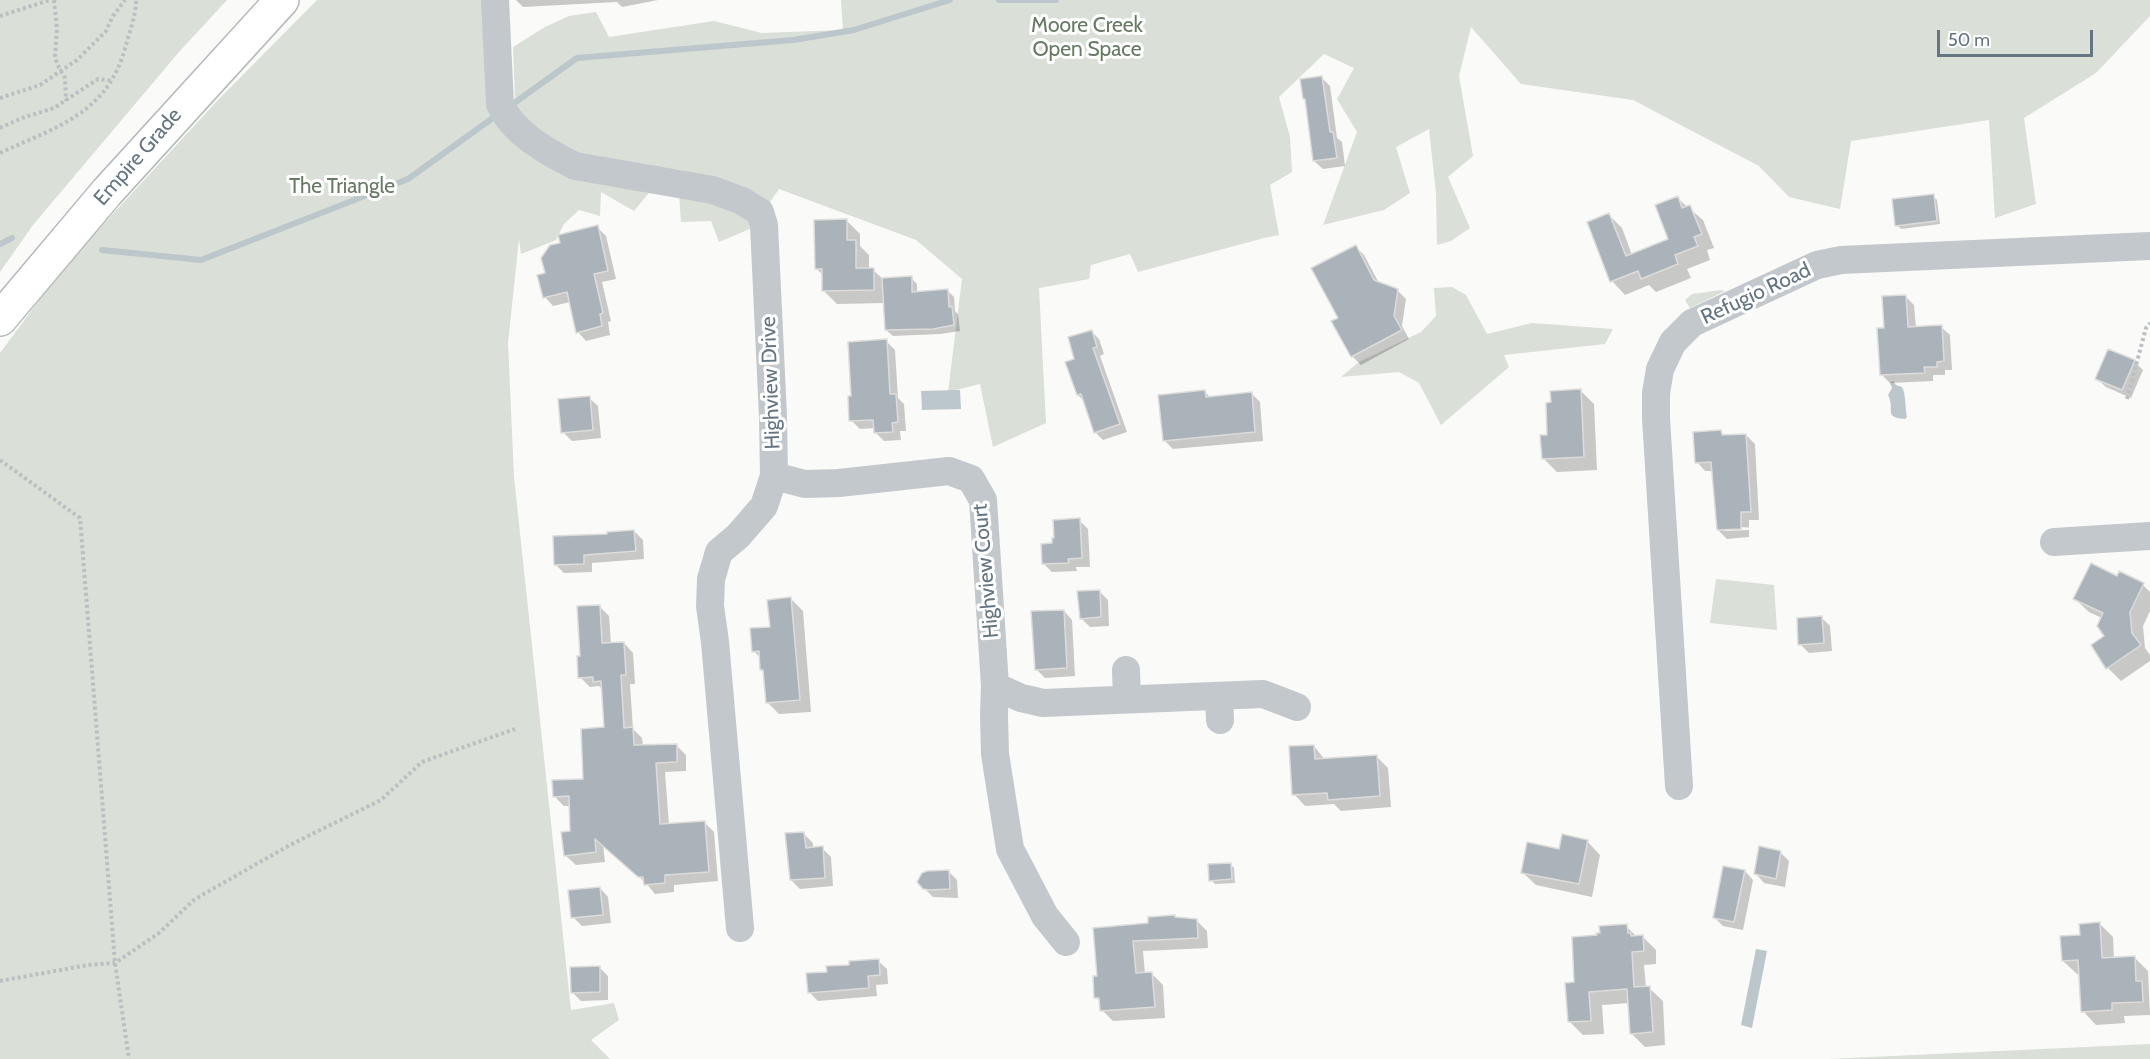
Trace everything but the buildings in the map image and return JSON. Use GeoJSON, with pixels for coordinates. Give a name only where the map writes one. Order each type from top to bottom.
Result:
{"type":"FeatureCollection","features":[{"type":"Feature","properties":{"kind":"main road","name":"Empire Grade"},"geometry":{"type":"LineString","coordinates":[[0,319],[115,183],[282,0]]}},
{"type":"Feature","properties":{"kind":"street","name":"Highview Drive"},"geometry":{"type":"LineString","coordinates":[[495,0],[500,104],[505,116],[518,130],[575,166],[713,190],[742,201],[760,212],[764,225],[774,476],[764,506],[738,536],[719,552],[711,579],[710,606],[716,642],[740,928]]}},
{"type":"Feature","properties":{"kind":"street","name":"Refugio Road"},"geometry":{"type":"LineString","coordinates":[[1679,786],[1656,410],[1660,369],[1673,342],[1692,323],[1817,265],[1841,260],[2150,246]]}},
{"type":"Feature","properties":{"kind":"street","name":"Highview Court"},"geometry":{"type":"LineString","coordinates":[[774,476],[805,484],[839,483],[949,471],[971,479],[983,500],[995,686],[995,754],[1010,849],[1045,916],[1066,942]]}},
{"type":"Feature","properties":{"kind":"street"},"geometry":{"type":"LineString","coordinates":[[2054,542],[2150,536]]}},
{"type":"Feature","properties":{"kind":"street"},"geometry":{"type":"LineString","coordinates":[[1126,670],[1127,699]]}},
{"type":"Feature","properties":{"kind":"street"},"geometry":{"type":"LineString","coordinates":[[995,686],[1021,698],[1043,703],[1127,699],[1219,708],[1263,694],[1297,707]]}},
{"type":"Feature","properties":{"kind":"path"},"geometry":{"type":"LineString","coordinates":[[0,16],[52,0],[57,28],[55,55],[65,78],[66,101]]}},
{"type":"Feature","properties":{"kind":"path"},"geometry":{"type":"LineString","coordinates":[[0,98],[40,86],[61,71],[95,44],[106,32],[113,16],[125,0]]}},
{"type":"Feature","properties":{"kind":"path"},"geometry":{"type":"LineString","coordinates":[[0,153],[72,119],[96,100],[112,81],[121,64],[134,19],[136,0]]}},
{"type":"Feature","properties":{"kind":"path"},"geometry":{"type":"LineString","coordinates":[[0,128],[22,118],[49,110],[99,79],[112,81]]}},
{"type":"Feature","properties":{"kind":"path"},"geometry":{"type":"LineString","coordinates":[[2127,399],[2146,328],[2150,323]]}},
{"type":"Feature","properties":{"kind":"path"},"geometry":{"type":"LineString","coordinates":[[0,460],[80,518],[115,963],[129,1059]]}},
{"type":"Feature","properties":{"kind":"path"},"geometry":{"type":"LineString","coordinates":[[0,981],[88,965],[115,963],[159,933],[195,899],[290,846],[381,800],[422,762],[515,729]]}},
{"type":"Feature","properties":{"kind":"green space"},"geometry":{"type":"Polygon","coordinates":[[[0,0],[227,0],[179,52],[33,225],[0,272],[0,0]]]}},
{"type":"Feature","properties":{"kind":"green space"},"geometry":{"type":"Polygon","coordinates":[[[317,0],[485,0],[488,106],[515,101],[513,47],[545,27],[569,16],[596,12],[609,37],[714,21],[762,33],[843,30],[841,0],[2150,0],[2150,16],[2096,73],[2024,118],[2036,204],[1995,218],[1989,120],[1851,141],[1840,209],[1789,197],[1759,166],[1633,100],[1521,84],[1471,27],[1459,76],[1473,156],[1448,177],[1470,228],[1451,241],[1437,245],[1436,193],[1429,129],[1396,147],[1410,193],[1384,210],[1323,225],[1357,132],[1337,99],[1354,68],[1324,54],[1279,97],[1290,137],[1292,172],[1270,185],[1279,235],[1138,272],[1130,254],[1091,265],[1089,279],[1039,288],[1046,423],[993,447],[980,384],[948,392],[962,279],[916,240],[779,189],[752,228],[719,242],[711,221],[681,222],[679,193],[657,183],[634,211],[601,192],[600,216],[579,210],[564,224],[556,240],[521,254],[519,239],[508,343],[514,477],[571,1010],[614,1003],[619,1020],[591,1040],[610,1059],[0,1059],[0,353],[63,268],[217,101],[317,0]]]}},
{"type":"Feature","properties":{"kind":"green space"},"geometry":{"type":"Polygon","coordinates":[[[1452,287],[1466,295],[1487,334],[1532,323],[1613,329],[1605,344],[1504,355],[1509,367],[1441,425],[1419,383],[1399,372],[1341,377],[1359,362],[1421,332],[1436,316],[1434,288],[1452,287]]]}},
{"type":"Feature","properties":{"kind":"green space"},"geometry":{"type":"Polygon","coordinates":[[[1725,291],[1690,308],[1685,300],[1692,294],[1725,291]]]}},
{"type":"Feature","properties":{"kind":"green space"},"geometry":{"type":"Polygon","coordinates":[[[1716,579],[1774,585],[1777,630],[1710,623],[1716,579]]]}},
{"type":"Feature","properties":{"kind":"green space"},"geometry":{"type":"Polygon","coordinates":[[[2150,1044],[2150,1059],[1828,1059],[2150,1044]]]}},
{"type":"Feature","properties":{"kind":"shaded area"},"geometry":{"type":"Polygon","coordinates":[[[1893,381],[1903,390],[1907,417],[1905,419],[1894,417],[1891,412],[1888,395],[1892,388],[1890,383],[1893,381]]]}},
{"type":"Feature","properties":{"kind":"shaded area"},"geometry":{"type":"Polygon","coordinates":[[[960,390],[961,409],[922,410],[921,391],[960,390]]]}},
{"type":"Feature","properties":{"kind":"shaded area"},"geometry":{"type":"Polygon","coordinates":[[[1756,949],[1767,951],[1752,1028],[1741,1025],[1756,949]]]}},
{"type":"Feature","properties":{"kind":"waterway"},"geometry":{"type":"LineString","coordinates":[[510,106],[577,58],[793,40],[854,30],[950,0]]}},
{"type":"Feature","properties":{"kind":"waterway"},"geometry":{"type":"LineString","coordinates":[[999,0],[1056,0]]}},
{"type":"Feature","properties":{"kind":"waterway"},"geometry":{"type":"LineString","coordinates":[[102,250],[201,260],[408,179],[497,115]]}},
{"type":"Feature","properties":{"kind":"waterway"},"geometry":{"type":"LineString","coordinates":[[0,244],[12,238]]}},
{"type":"Feature","properties":{"kind":"park label","name":"Moore Creek Open Space"},"geometry":{"type":"Point","coordinates":[1087,38]}},
{"type":"Feature","properties":{"kind":"park label","name":"The Triangle"},"geometry":{"type":"Point","coordinates":[342,187]}}]}
